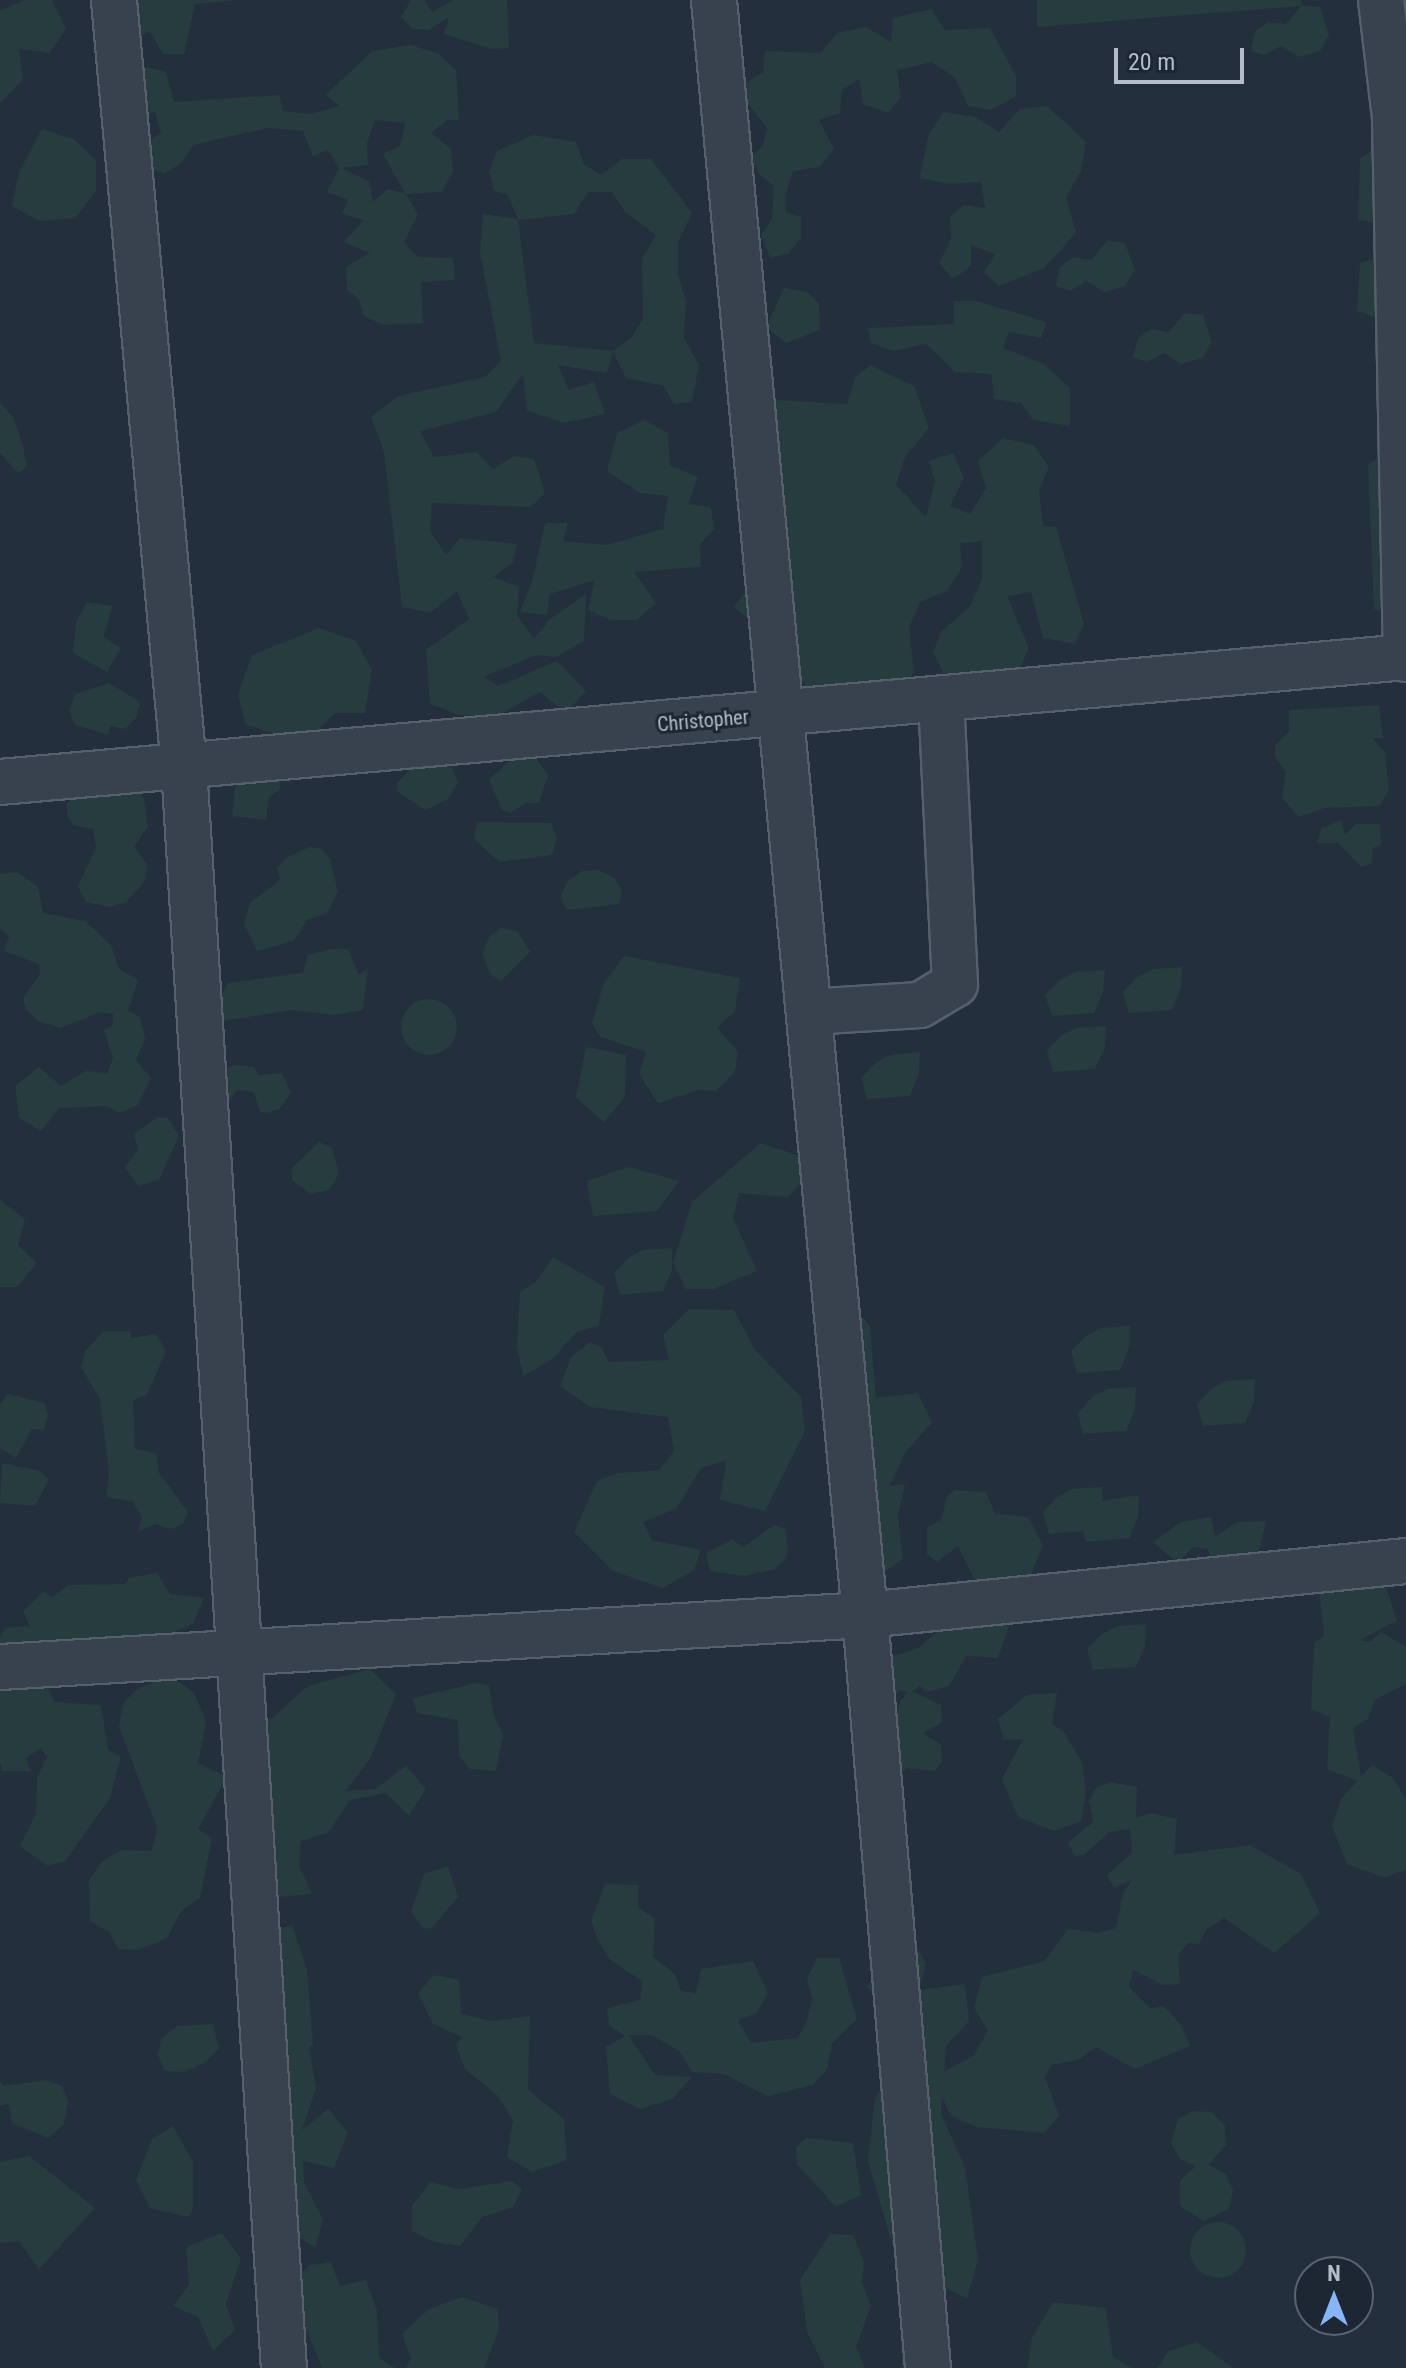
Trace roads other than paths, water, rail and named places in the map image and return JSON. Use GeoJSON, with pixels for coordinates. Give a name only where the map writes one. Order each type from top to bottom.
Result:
{"type":"FeatureCollection","features":[{"type":"Feature","properties":{"kind":"street"},"geometry":{"type":"LineString","coordinates":[[114,0],[184,767],[242,1649],[284,2368]]}},
{"type":"Feature","properties":{"kind":"street"},"geometry":{"type":"LineString","coordinates":[[714,0],[865,1615],[928,2368]]}},
{"type":"Feature","properties":{"kind":"street"},"geometry":{"type":"LineString","coordinates":[[1381,0],[1401,117],[1406,658]]}},
{"type":"Feature","properties":{"kind":"street","name":"Christopher"},"geometry":{"type":"LineString","coordinates":[[0,782],[1406,658]]}},
{"type":"Feature","properties":{"kind":"street"},"geometry":{"type":"LineString","coordinates":[[809,1012],[920,1005],[955,984],[941,700]]}},
{"type":"Feature","properties":{"kind":"street"},"geometry":{"type":"LineString","coordinates":[[0,1667],[242,1649],[865,1615],[1406,1561]]}}]}
